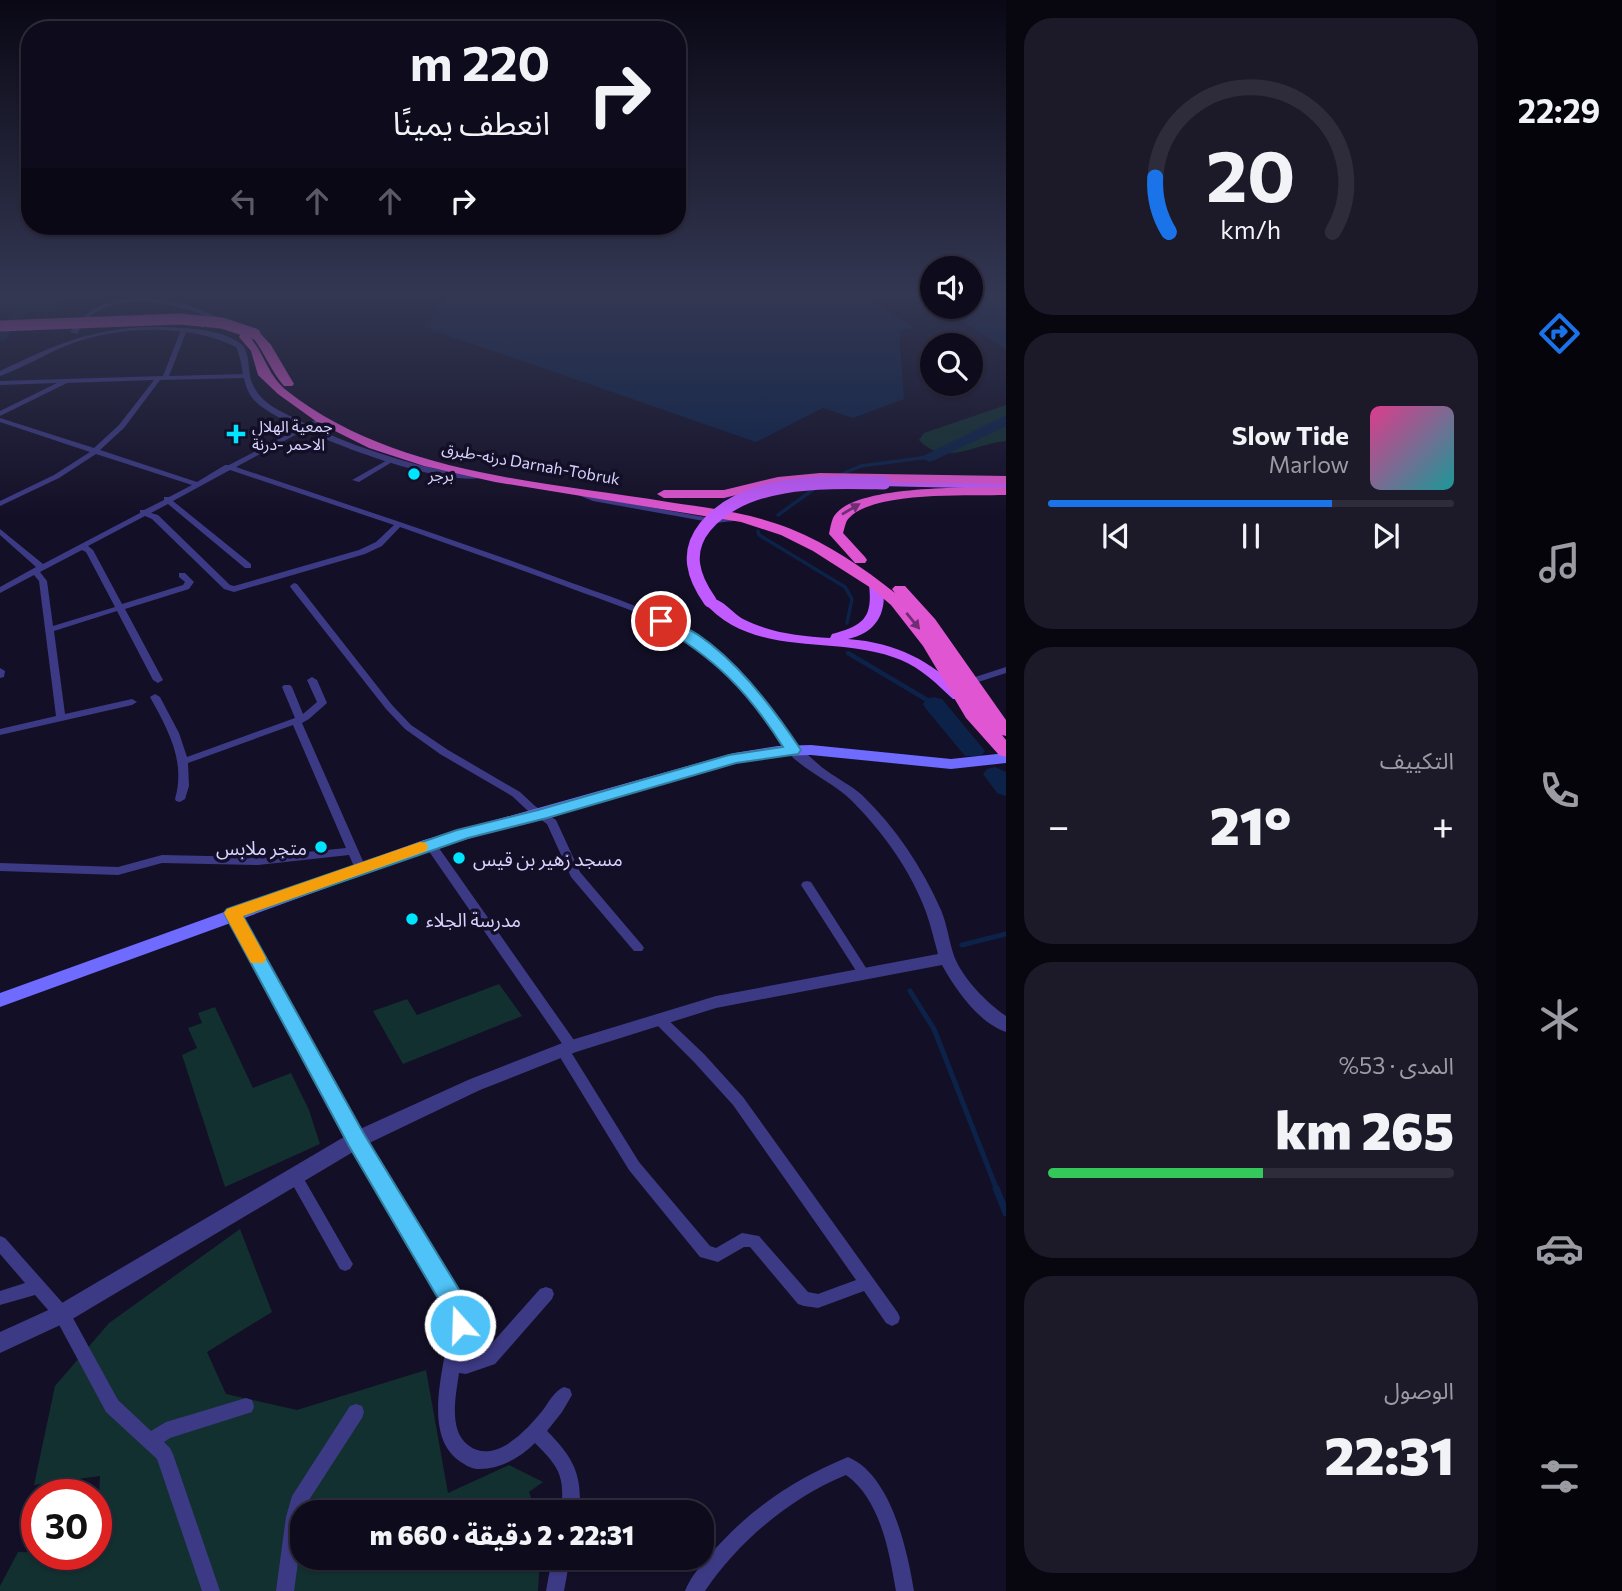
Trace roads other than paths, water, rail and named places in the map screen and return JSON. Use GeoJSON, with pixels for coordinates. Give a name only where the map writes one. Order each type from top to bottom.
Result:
{"type":"FeatureCollection","features":[{"type":"Feature","properties":{"kind":"highway","name":"درنه-طبرق Darnah-Tobruk"},"geometry":{"type":"LineString","coordinates":[[261,368],[271,383],[321,419],[373,445],[483,475],[743,518],[801,540],[876,585],[897,602],[920,629],[972,714],[1006,751]]}},
{"type":"Feature","properties":{"kind":"highway","name":"درنه-طبرق Darnah-Tobruk"},"geometry":{"type":"LineString","coordinates":[[275,368],[295,390],[350,426],[382,442],[426,456],[501,472],[710,502],[765,517],[807,533],[883,575],[923,611],[969,682],[1006,731]]}},
{"type":"Feature","properties":{"kind":"highway"},"geometry":{"type":"LineString","coordinates":[[653,493],[714,495],[778,481],[820,477],[1006,480]]}},
{"type":"Feature","properties":{"kind":"highway"},"geometry":{"type":"LineString","coordinates":[[860,560],[835,529],[840,516],[855,505],[888,497],[1006,488]]}},
{"type":"Feature","properties":{"kind":"main road"},"geometry":{"type":"LineString","coordinates":[[959,696],[930,671],[909,658],[855,643],[801,642],[768,636],[736,623],[713,600],[701,573],[699,556],[708,533],[729,513],[758,499],[794,490],[884,484],[1006,488]]}},
{"type":"Feature","properties":{"kind":"main road"},"geometry":{"type":"LineString","coordinates":[[713,600],[736,617],[764,631],[794,638],[825,639],[849,635],[873,619],[880,606],[876,585]]}},
{"type":"Feature","properties":{"kind":"main road"},"geometry":{"type":"LineString","coordinates":[[0,1000],[233,913],[430,844],[734,758],[811,750],[951,764],[1006,758]]}},
{"type":"Feature","properties":{"kind":"street"},"geometry":{"type":"LineString","coordinates":[[0,504],[47,481],[95,451],[120,428],[162,378],[166,368]]}},
{"type":"Feature","properties":{"kind":"street"},"geometry":{"type":"LineString","coordinates":[[244,368],[244,376],[262,402],[302,428],[393,459],[455,475],[472,478],[483,475]]}},
{"type":"Feature","properties":{"kind":"street"},"geometry":{"type":"LineString","coordinates":[[0,384],[244,376]]}},
{"type":"Feature","properties":{"kind":"street"},"geometry":{"type":"LineString","coordinates":[[0,414],[66,381]]}},
{"type":"Feature","properties":{"kind":"street"},"geometry":{"type":"LineString","coordinates":[[0,590],[321,419]]}},
{"type":"Feature","properties":{"kind":"street"},"geometry":{"type":"LineString","coordinates":[[0,420],[196,484]]}},
{"type":"Feature","properties":{"kind":"street"},"geometry":{"type":"LineString","coordinates":[[356,480],[393,459]]}},
{"type":"Feature","properties":{"kind":"street"},"geometry":{"type":"LineString","coordinates":[[228,467],[629,607],[675,628],[708,650],[744,683],[766,708],[793,750],[856,797],[911,865],[934,912],[947,958],[975,999],[1006,1025]]}},
{"type":"Feature","properties":{"kind":"street"},"geometry":{"type":"LineString","coordinates":[[167,499],[248,566]]}},
{"type":"Feature","properties":{"kind":"street"},"geometry":{"type":"LineString","coordinates":[[143,512],[155,517],[228,587],[234,589],[362,552],[379,544],[398,525]]}},
{"type":"Feature","properties":{"kind":"street"},"geometry":{"type":"LineString","coordinates":[[0,531],[37,569],[43,581],[61,718]]}},
{"type":"Feature","properties":{"kind":"street"},"geometry":{"type":"LineString","coordinates":[[80,546],[89,550],[158,680]]}},
{"type":"Feature","properties":{"kind":"street"},"geometry":{"type":"LineString","coordinates":[[49,630],[186,587],[190,582],[182,575]]}},
{"type":"Feature","properties":{"kind":"street"},"geometry":{"type":"LineString","coordinates":[[294,586],[389,707],[408,727],[443,752],[516,794],[556,827],[579,880],[638,948]]}},
{"type":"Feature","properties":{"kind":"street"},"geometry":{"type":"LineString","coordinates":[[969,682],[1006,670]]}},
{"type":"Feature","properties":{"kind":"street"},"geometry":{"type":"LineString","coordinates":[[182,762],[299,721],[322,703],[312,680]]}},
{"type":"Feature","properties":{"kind":"street"},"geometry":{"type":"LineString","coordinates":[[287,687],[350,851],[360,868]]}},
{"type":"Feature","properties":{"kind":"street"},"geometry":{"type":"LineString","coordinates":[[155,697],[176,737],[185,781],[180,799]]}},
{"type":"Feature","properties":{"kind":"street"},"geometry":{"type":"LineString","coordinates":[[0,732],[132,702]]}},
{"type":"Feature","properties":{"kind":"street"},"geometry":{"type":"LineString","coordinates":[[811,750],[815,769]]}},
{"type":"Feature","properties":{"kind":"street"},"geometry":{"type":"LineString","coordinates":[[430,844],[567,1048],[634,1166],[705,1252],[718,1255],[741,1240],[754,1241],[809,1302],[867,1283]]}},
{"type":"Feature","properties":{"kind":"street"},"geometry":{"type":"LineString","coordinates":[[0,867],[118,870],[162,859],[258,861],[350,851]]}},
{"type":"Feature","properties":{"kind":"street"},"geometry":{"type":"LineString","coordinates":[[807,885],[864,974]]}},
{"type":"Feature","properties":{"kind":"street"},"geometry":{"type":"LineString","coordinates":[[233,913],[356,1140],[459,1313],[459,1339],[446,1393],[446,1411],[453,1441],[464,1456],[473,1460],[488,1460],[523,1443],[536,1432],[564,1395]]}},
{"type":"Feature","properties":{"kind":"street"},"geometry":{"type":"LineString","coordinates":[[0,1343],[62,1314],[356,1140],[440,1100],[567,1048],[716,1002],[947,958]]}},
{"type":"Feature","properties":{"kind":"street"},"geometry":{"type":"LineString","coordinates":[[659,1019],[738,1101],[892,1318]]}},
{"type":"Feature","properties":{"kind":"street"},"geometry":{"type":"LineString","coordinates":[[295,1176],[345,1264]]}},
{"type":"Feature","properties":{"kind":"street"},"geometry":{"type":"LineString","coordinates":[[0,1243],[62,1314],[113,1406],[131,1425],[152,1440],[169,1462],[211,1591]]}},
{"type":"Feature","properties":{"kind":"street"},"geometry":{"type":"LineString","coordinates":[[0,1298],[36,1287]]}},
{"type":"Feature","properties":{"kind":"street"},"geometry":{"type":"LineString","coordinates":[[453,1365],[466,1366],[489,1358],[546,1294]]}},
{"type":"Feature","properties":{"kind":"street"},"geometry":{"type":"LineString","coordinates":[[152,1440],[166,1431],[246,1406]]}},
{"type":"Feature","properties":{"kind":"street"},"geometry":{"type":"LineString","coordinates":[[285,1591],[295,1517],[301,1496],[356,1412]]}},
{"type":"Feature","properties":{"kind":"street"},"geometry":{"type":"LineString","coordinates":[[536,1432],[569,1470],[572,1500]]}},
{"type":"Feature","properties":{"kind":"street"},"geometry":{"type":"LineString","coordinates":[[694,1591],[727,1549],[755,1524],[807,1486],[848,1466],[869,1487],[881,1508],[901,1561],[905,1591]]}},
{"type":"Feature","properties":{"kind":"street"},"geometry":{"type":"LineString","coordinates":[[555,1591],[559,1570]]}},
{"type":"Feature","properties":{"kind":"water"},"geometry":{"type":"Polygon","coordinates":[[[543,368],[902,368],[904,399],[853,418],[823,408],[756,442],[543,368]]]}},
{"type":"Feature","properties":{"kind":"waterway"},"geometry":{"type":"LineString","coordinates":[[929,457],[1006,420]]}},
{"type":"Feature","properties":{"kind":"waterway"},"geometry":{"type":"LineString","coordinates":[[837,476],[861,466],[929,457]]}},
{"type":"Feature","properties":{"kind":"waterway"},"geometry":{"type":"LineString","coordinates":[[778,515],[814,489]]}},
{"type":"Feature","properties":{"kind":"waterway"},"geometry":{"type":"LineString","coordinates":[[758,531],[759,535],[845,587],[852,599],[847,623]]}},
{"type":"Feature","properties":{"kind":"waterway"},"geometry":{"type":"LineString","coordinates":[[848,653],[934,704]]}},
{"type":"Feature","properties":{"kind":"waterway"},"geometry":{"type":"LineString","coordinates":[[934,704],[973,751]]}},
{"type":"Feature","properties":{"kind":"waterway"},"geometry":{"type":"LineString","coordinates":[[995,774],[1006,788]]}},
{"type":"Feature","properties":{"kind":"waterway"},"geometry":{"type":"LineString","coordinates":[[962,945],[1006,934]]}},
{"type":"Feature","properties":{"kind":"waterway"},"geometry":{"type":"LineString","coordinates":[[910,991],[934,1029],[997,1190]]}},
{"type":"Feature","properties":{"kind":"waterway"},"geometry":{"type":"LineString","coordinates":[[996,1188],[1006,1213]]}},
{"type":"Feature","properties":{"kind":"place","name":"جمعية الهلال الاحمر -درنة"},"geometry":{"type":"Point","coordinates":[236,434]}},
{"type":"Feature","properties":{"kind":"place","name":"برجر"},"geometry":{"type":"Point","coordinates":[414,474]}},
{"type":"Feature","properties":{"kind":"place","name":"متجر ملابس"},"geometry":{"type":"Point","coordinates":[321,847]}},
{"type":"Feature","properties":{"kind":"place","name":"مسجد زهير بن قيس"},"geometry":{"type":"Point","coordinates":[459,858]}},
{"type":"Feature","properties":{"kind":"place","name":"مدرسة الجلاء"},"geometry":{"type":"Point","coordinates":[412,919]}}]}
